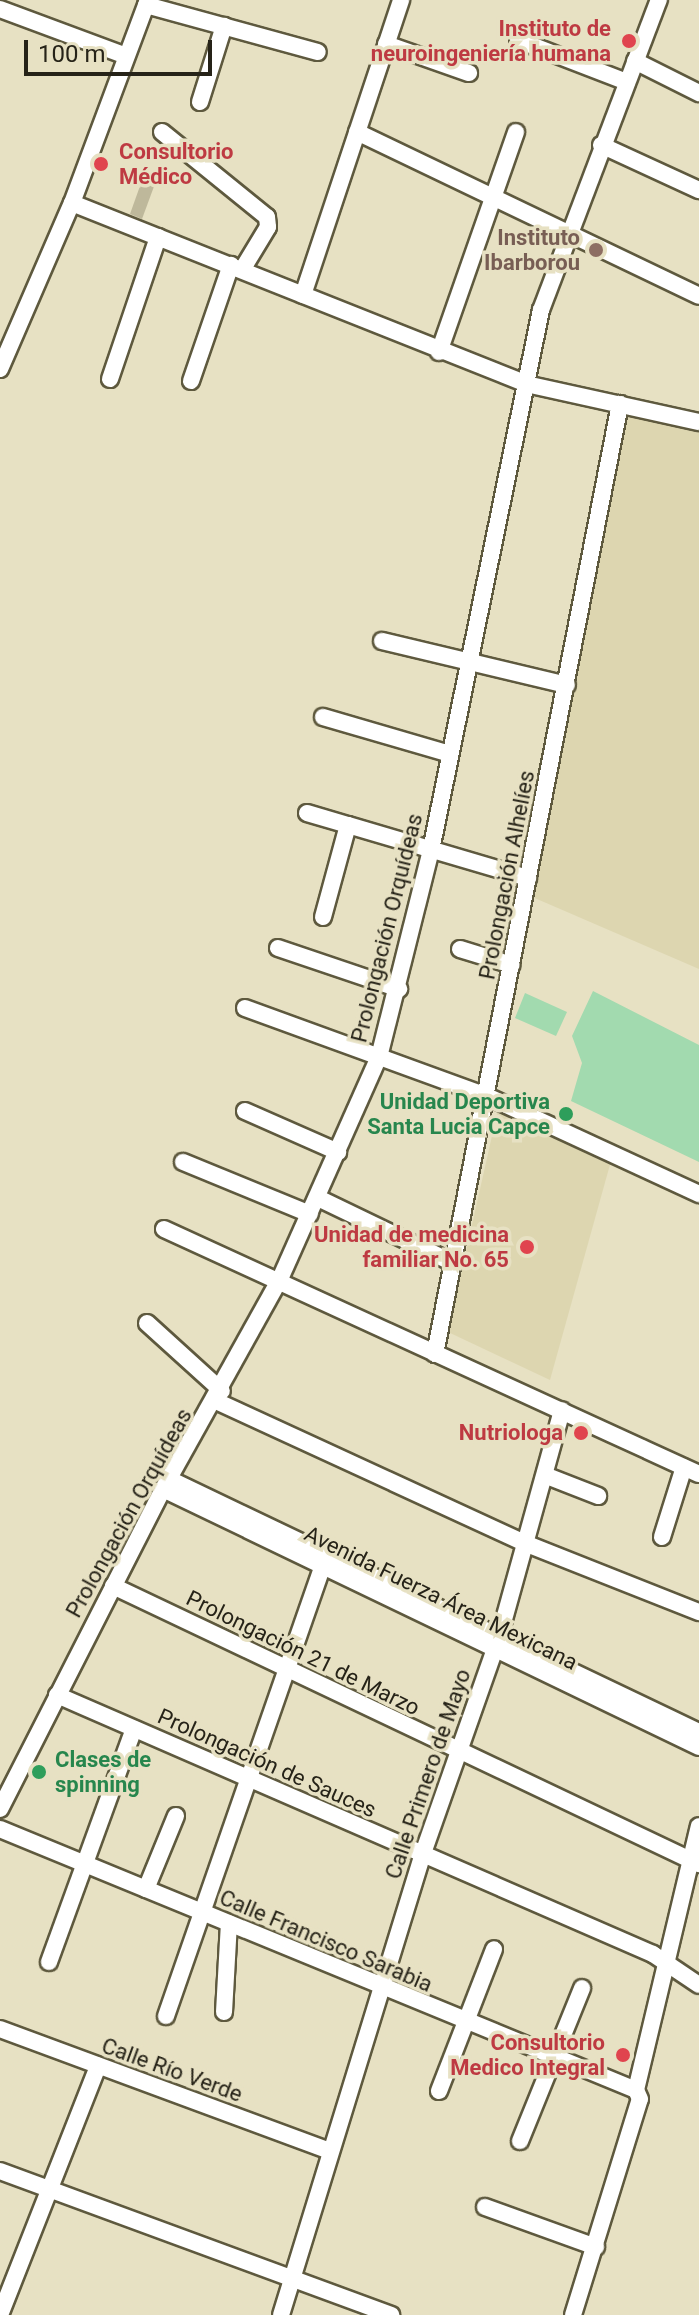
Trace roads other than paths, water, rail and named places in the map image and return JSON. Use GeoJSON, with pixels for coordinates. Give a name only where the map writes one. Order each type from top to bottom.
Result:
{"type":"FeatureCollection","features":[{"type":"Feature","properties":{"kind":"street"},"geometry":{"type":"LineString","coordinates":[[303,295],[401,0]]}},
{"type":"Feature","properties":{"kind":"street","name":"Prolongación Orquídeas"},"geometry":{"type":"LineString","coordinates":[[0,1809],[166,1484],[219,1396],[280,1279],[379,1057],[399,989],[431,850],[541,310],[601,145],[659,0]]}},
{"type":"Feature","properties":{"kind":"street"},"geometry":{"type":"LineString","coordinates":[[0,369],[72,203],[124,55],[147,3],[318,52]]}},
{"type":"Feature","properties":{"kind":"street"},"geometry":{"type":"LineString","coordinates":[[0,9],[124,55]]}},
{"type":"Feature","properties":{"kind":"street"},"geometry":{"type":"LineString","coordinates":[[200,102],[224,26]]}},
{"type":"Feature","properties":{"kind":"street"},"geometry":{"type":"LineString","coordinates":[[518,40],[627,82]]}},
{"type":"Feature","properties":{"kind":"street"},"geometry":{"type":"LineString","coordinates":[[386,44],[469,73]]}},
{"type":"Feature","properties":{"kind":"street"},"geometry":{"type":"LineString","coordinates":[[635,61],[699,93]]}},
{"type":"Feature","properties":{"kind":"street"},"geometry":{"type":"LineString","coordinates":[[162,132],[267,217],[268,227],[237,268],[191,381]]}},
{"type":"Feature","properties":{"kind":"street"},"geometry":{"type":"LineString","coordinates":[[357,132],[699,296]]}},
{"type":"Feature","properties":{"kind":"street"},"geometry":{"type":"LineString","coordinates":[[439,352],[516,132]]}},
{"type":"Feature","properties":{"kind":"street"},"geometry":{"type":"LineString","coordinates":[[601,145],[699,190]]}},
{"type":"Feature","properties":{"kind":"street"},"geometry":{"type":"LineString","coordinates":[[72,203],[439,352],[526,384],[699,422]]}},
{"type":"Feature","properties":{"kind":"street"},"geometry":{"type":"LineString","coordinates":[[110,379],[158,237]]}},
{"type":"Feature","properties":{"kind":"street","name":"Prolongación Alhelíes"},"geometry":{"type":"LineString","coordinates":[[435,1354],[620,404]]}},
{"type":"Feature","properties":{"kind":"street"},"geometry":{"type":"LineString","coordinates":[[382,641],[567,685]]}},
{"type":"Feature","properties":{"kind":"street"},"geometry":{"type":"LineString","coordinates":[[323,717],[450,754]]}},
{"type":"Feature","properties":{"kind":"street"},"geometry":{"type":"LineString","coordinates":[[307,813],[528,878]]}},
{"type":"Feature","properties":{"kind":"street"},"geometry":{"type":"LineString","coordinates":[[323,917],[348,825]]}},
{"type":"Feature","properties":{"kind":"street"},"geometry":{"type":"LineString","coordinates":[[278,948],[399,989]]}},
{"type":"Feature","properties":{"kind":"street"},"geometry":{"type":"LineString","coordinates":[[460,949],[512,965]]}},
{"type":"Feature","properties":{"kind":"street"},"geometry":{"type":"LineString","coordinates":[[245,1008],[487,1096],[699,1194]]}},
{"type":"Feature","properties":{"kind":"street"},"geometry":{"type":"LineString","coordinates":[[245,1111],[338,1152]]}},
{"type":"Feature","properties":{"kind":"street"},"geometry":{"type":"LineString","coordinates":[[183,1162],[310,1214]]}},
{"type":"Feature","properties":{"kind":"street"},"geometry":{"type":"LineString","coordinates":[[318,1198],[453,1263]]}},
{"type":"Feature","properties":{"kind":"street"},"geometry":{"type":"LineString","coordinates":[[164,1229],[280,1279],[435,1354],[692,1470],[662,1537]]}},
{"type":"Feature","properties":{"kind":"street"},"geometry":{"type":"LineString","coordinates":[[147,1323],[219,1396],[527,1544],[699,1612]]}},
{"type":"Feature","properties":{"kind":"street","name":"Calle Primero de Mayo"},"geometry":{"type":"LineString","coordinates":[[281,2315],[422,1856],[461,1754],[497,1641],[547,1476],[562,1410]]}},
{"type":"Feature","properties":{"kind":"street"},"geometry":{"type":"LineString","coordinates":[[547,1476],[598,1496]]}},
{"type":"Feature","properties":{"kind":"street","name":"Avenida Fuerza Área Mexicana"},"geometry":{"type":"LineString","coordinates":[[166,1484],[497,1641],[699,1732]]}},
{"type":"Feature","properties":{"kind":"street"},"geometry":{"type":"LineString","coordinates":[[166,2016],[289,1672],[325,1559]]}},
{"type":"Feature","properties":{"kind":"street","name":"Prolongación 21 de Marzo"},"geometry":{"type":"LineString","coordinates":[[113,1586],[461,1754],[695,1862]]}},
{"type":"Feature","properties":{"kind":"street","name":"Avenida Fuerza Área Mexicana"},"geometry":{"type":"LineString","coordinates":[[497,1641],[699,1747]]}},
{"type":"Feature","properties":{"kind":"street","name":"Prolongación de Sauces"},"geometry":{"type":"LineString","coordinates":[[57,1695],[422,1856],[636,1946],[699,1985]]}},
{"type":"Feature","properties":{"kind":"street"},"geometry":{"type":"LineString","coordinates":[[49,1962],[81,1861],[134,1729]]}},
{"type":"Feature","properties":{"kind":"street"},"geometry":{"type":"LineString","coordinates":[[146,1889],[176,1816]]}},
{"type":"Feature","properties":{"kind":"street"},"geometry":{"type":"LineString","coordinates":[[573,2315],[640,2099],[636,2090],[695,1862],[699,1826]]}},
{"type":"Feature","properties":{"kind":"street","name":"Calle Francisco Sarabia"},"geometry":{"type":"LineString","coordinates":[[0,1829],[204,1912],[466,2025],[636,2090]]}},
{"type":"Feature","properties":{"kind":"street"},"geometry":{"type":"LineString","coordinates":[[224,2012],[229,1923]]}},
{"type":"Feature","properties":{"kind":"street"},"geometry":{"type":"LineString","coordinates":[[439,2091],[494,1949]]}},
{"type":"Feature","properties":{"kind":"street"},"geometry":{"type":"LineString","coordinates":[[520,2141],[551,2057],[582,1988]]}},
{"type":"Feature","properties":{"kind":"street","name":"Calle Río Verde"},"geometry":{"type":"LineString","coordinates":[[0,2029],[329,2151]]}},
{"type":"Feature","properties":{"kind":"street"},"geometry":{"type":"LineString","coordinates":[[5,2312],[98,2066]]}},
{"type":"Feature","properties":{"kind":"street"},"geometry":{"type":"LineString","coordinates":[[0,2171],[391,2315]]}},
{"type":"Feature","properties":{"kind":"street"},"geometry":{"type":"LineString","coordinates":[[485,2207],[596,2247]]}},
{"type":"Feature","properties":{"kind":"place","name":"Instituto de neuroingeniería humana"},"geometry":{"type":"Point","coordinates":[629,41]}},
{"type":"Feature","properties":{"kind":"place","name":"Consultorio Médico"},"geometry":{"type":"Point","coordinates":[101,164]}},
{"type":"Feature","properties":{"kind":"place","name":"Instituto Ibarborou"},"geometry":{"type":"Point","coordinates":[596,250]}},
{"type":"Feature","properties":{"kind":"place","name":"Unidad Deportiva Santa Lucia Capce"},"geometry":{"type":"Point","coordinates":[566,1114]}},
{"type":"Feature","properties":{"kind":"place","name":"Unidad de medicina familiar No. 65"},"geometry":{"type":"Point","coordinates":[527,1247]}},
{"type":"Feature","properties":{"kind":"place","name":"Nutriologa"},"geometry":{"type":"Point","coordinates":[581,1433]}},
{"type":"Feature","properties":{"kind":"place","name":"Clases de spinning"},"geometry":{"type":"Point","coordinates":[39,1772]}},
{"type":"Feature","properties":{"kind":"place","name":"Consultorio Medico Integral"},"geometry":{"type":"Point","coordinates":[623,2055]}}]}
